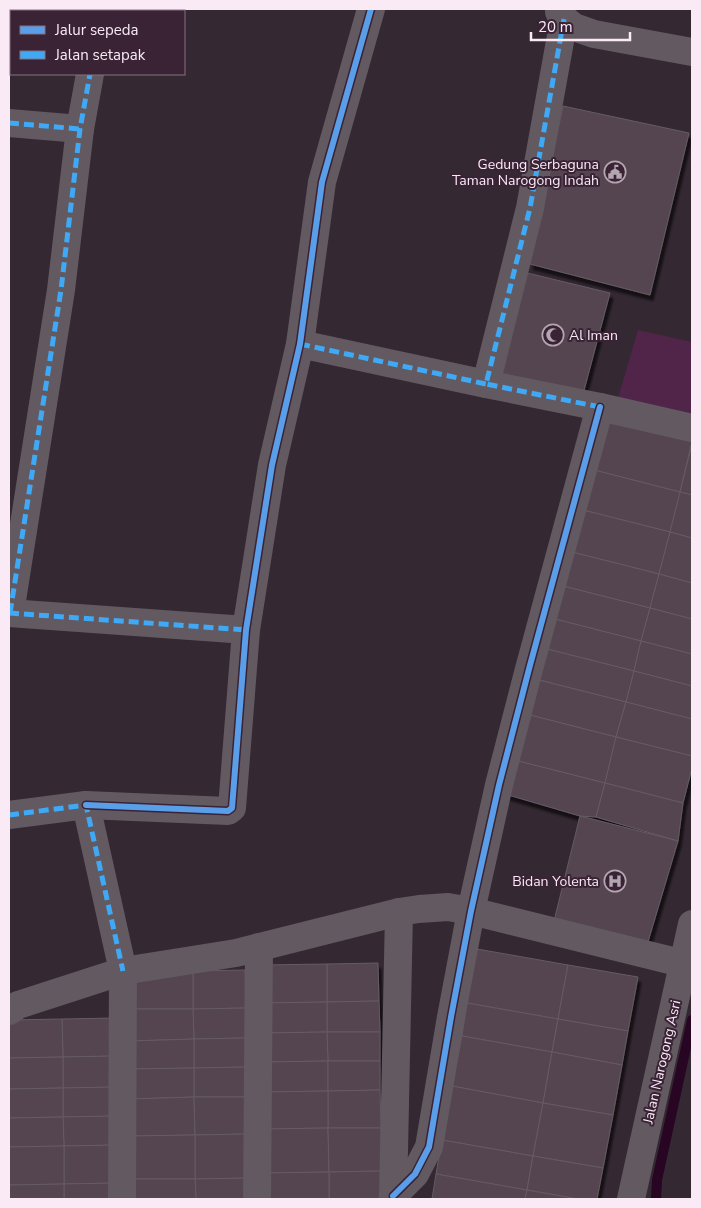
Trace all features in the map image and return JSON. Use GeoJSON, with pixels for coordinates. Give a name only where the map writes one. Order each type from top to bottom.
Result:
{"type":"FeatureCollection","features":[{"type":"Feature","properties":{"kind":"street"},"geometry":{"type":"LineString","coordinates":[[9,815],[86,805],[231,811],[246,630],[272,465],[300,344],[322,182],[371,9]]}},
{"type":"Feature","properties":{"kind":"street"},"geometry":{"type":"LineString","coordinates":[[486,384],[530,208],[561,14]]}},
{"type":"Feature","properties":{"kind":"street"},"geometry":{"type":"LineString","coordinates":[[561,14],[574,27],[594,34],[692,52]]}},
{"type":"Feature","properties":{"kind":"street"},"geometry":{"type":"LineString","coordinates":[[90,75],[80,129],[61,290],[9,613],[246,630]]}},
{"type":"Feature","properties":{"kind":"street"},"geometry":{"type":"LineString","coordinates":[[9,123],[80,129]]}},
{"type":"Feature","properties":{"kind":"street"},"geometry":{"type":"LineString","coordinates":[[300,344],[692,428]]}},
{"type":"Feature","properties":{"kind":"street"},"geometry":{"type":"LineString","coordinates":[[393,1198],[415,1174],[429,1147],[471,911],[500,785],[600,407]]}},
{"type":"Feature","properties":{"kind":"street"},"geometry":{"type":"LineString","coordinates":[[86,805],[123,971],[122,1199]]}},
{"type":"Feature","properties":{"kind":"street"},"geometry":{"type":"LineString","coordinates":[[9,1011],[18,1005],[123,971],[236,953],[399,912],[419,909],[448,907],[471,911],[685,964]]}},
{"type":"Feature","properties":{"kind":"street"},"geometry":{"type":"LineString","coordinates":[[393,1198],[399,912]]}},
{"type":"Feature","properties":{"kind":"street","name":"Jalan Narogong Asri"},"geometry":{"type":"LineString","coordinates":[[631,1199],[685,964],[692,924]]}},
{"type":"Feature","properties":{"kind":"street"},"geometry":{"type":"LineString","coordinates":[[257,1199],[259,947]]}},
{"type":"Feature","properties":{"kind":"shaded area"},"geometry":{"type":"Polygon","coordinates":[[[638,330],[692,342],[692,415],[618,398],[638,330]]]}},
{"type":"Feature","properties":{"kind":"building","name":"Gedung Serbaguna Taman Narogong Indah"},"geometry":{"type":"Polygon","coordinates":[[[563,106],[689,133],[650,295],[530,264],[563,106]]]}},
{"type":"Feature","properties":{"kind":"building","name":"Al Iman"},"geometry":{"type":"Polygon","coordinates":[[[523,272],[610,293],[583,394],[496,377],[523,272]]]}},
{"type":"Feature","properties":{"kind":"building"},"geometry":{"type":"Polygon","coordinates":[[[602,419],[692,441],[680,492],[590,469],[602,419]]]}},
{"type":"Feature","properties":{"kind":"building"},"geometry":{"type":"Polygon","coordinates":[[[692,444],[692,495],[680,492],[692,444]]]}},
{"type":"Feature","properties":{"kind":"building"},"geometry":{"type":"Polygon","coordinates":[[[590,469],[680,492],[670,532],[579,509],[590,469]]]}},
{"type":"Feature","properties":{"kind":"building"},"geometry":{"type":"Polygon","coordinates":[[[680,492],[692,495],[692,538],[670,532],[680,492]]]}},
{"type":"Feature","properties":{"kind":"building"},"geometry":{"type":"Polygon","coordinates":[[[579,509],[670,532],[659,574],[568,551],[579,509]]]}},
{"type":"Feature","properties":{"kind":"building"},"geometry":{"type":"Polygon","coordinates":[[[670,532],[692,538],[692,583],[659,574],[670,532]]]}},
{"type":"Feature","properties":{"kind":"building"},"geometry":{"type":"Polygon","coordinates":[[[568,551],[659,574],[650,608],[559,585],[568,551]]]}},
{"type":"Feature","properties":{"kind":"building"},"geometry":{"type":"Polygon","coordinates":[[[659,574],[692,583],[692,619],[650,608],[659,574]]]}},
{"type":"Feature","properties":{"kind":"building"},"geometry":{"type":"Polygon","coordinates":[[[559,585],[650,608],[641,641],[551,618],[559,585]]]}},
{"type":"Feature","properties":{"kind":"building"},"geometry":{"type":"Polygon","coordinates":[[[650,608],[692,619],[692,654],[641,641],[650,608]]]}},
{"type":"Feature","properties":{"kind":"building"},"geometry":{"type":"Polygon","coordinates":[[[551,618],[641,641],[634,671],[543,648],[551,618]]]}},
{"type":"Feature","properties":{"kind":"building"},"geometry":{"type":"Polygon","coordinates":[[[641,641],[692,654],[692,686],[634,671],[641,641]]]}},
{"type":"Feature","properties":{"kind":"building"},"geometry":{"type":"Polygon","coordinates":[[[543,648],[634,671],[626,702],[535,679],[543,648]]]}},
{"type":"Feature","properties":{"kind":"building"},"geometry":{"type":"Polygon","coordinates":[[[634,671],[692,686],[692,719],[626,702],[634,671]]]}},
{"type":"Feature","properties":{"kind":"building"},"geometry":{"type":"Polygon","coordinates":[[[535,679],[626,702],[616,737],[526,714],[535,679]]]}},
{"type":"Feature","properties":{"kind":"building"},"geometry":{"type":"Polygon","coordinates":[[[626,702],[692,719],[692,756],[616,737],[626,702]]]}},
{"type":"Feature","properties":{"kind":"building"},"geometry":{"type":"Polygon","coordinates":[[[526,714],[616,737],[605,783],[514,760],[526,714]]]}},
{"type":"Feature","properties":{"kind":"building"},"geometry":{"type":"Polygon","coordinates":[[[616,737],[692,756],[692,768],[683,803],[605,783],[616,737]]]}},
{"type":"Feature","properties":{"kind":"building"},"geometry":{"type":"Polygon","coordinates":[[[514,760],[605,783],[596,817],[580,816],[505,794],[514,760]]]}},
{"type":"Feature","properties":{"kind":"building"},"geometry":{"type":"Polygon","coordinates":[[[605,783],[683,803],[678,841],[596,817],[605,783]]]}},
{"type":"Feature","properties":{"kind":"building","name":"Bidan Yolenta"},"geometry":{"type":"Polygon","coordinates":[[[580,816],[678,841],[647,945],[554,921],[580,816]]]}},
{"type":"Feature","properties":{"kind":"building"},"geometry":{"type":"Polygon","coordinates":[[[477,949],[568,965],[558,1019],[467,1003],[477,949]]]}},
{"type":"Feature","properties":{"kind":"building"},"geometry":{"type":"Polygon","coordinates":[[[378,963],[379,1001],[327,1002],[327,964],[378,963]]]}},
{"type":"Feature","properties":{"kind":"building"},"geometry":{"type":"Polygon","coordinates":[[[327,964],[327,1002],[264,1003],[263,965],[327,964]]]}},
{"type":"Feature","properties":{"kind":"building"},"geometry":{"type":"Polygon","coordinates":[[[568,965],[638,977],[628,1031],[558,1019],[568,965]]]}},
{"type":"Feature","properties":{"kind":"building"},"geometry":{"type":"Polygon","coordinates":[[[245,970],[246,1008],[193,1009],[193,971],[245,970]]]}},
{"type":"Feature","properties":{"kind":"building"},"geometry":{"type":"Polygon","coordinates":[[[129,971],[193,971],[193,1009],[130,1009],[129,971]]]}},
{"type":"Feature","properties":{"kind":"building"},"geometry":{"type":"Polygon","coordinates":[[[379,1001],[380,1032],[327,1032],[327,1002],[379,1001]]]}},
{"type":"Feature","properties":{"kind":"building"},"geometry":{"type":"Polygon","coordinates":[[[327,1002],[327,1032],[264,1033],[264,1003],[327,1002]]]}},
{"type":"Feature","properties":{"kind":"building"},"geometry":{"type":"Polygon","coordinates":[[[467,1003],[558,1019],[552,1052],[462,1036],[467,1003]]]}},
{"type":"Feature","properties":{"kind":"building"},"geometry":{"type":"Polygon","coordinates":[[[246,1008],[246,1038],[194,1039],[193,1009],[246,1008]]]}},
{"type":"Feature","properties":{"kind":"building"},"geometry":{"type":"Polygon","coordinates":[[[130,1009],[193,1009],[194,1039],[130,1041],[130,1009]]]}},
{"type":"Feature","properties":{"kind":"building"},"geometry":{"type":"Polygon","coordinates":[[[114,1018],[114,1056],[63,1057],[62,1019],[114,1018]]]}},
{"type":"Feature","properties":{"kind":"building"},"geometry":{"type":"Polygon","coordinates":[[[62,1019],[63,1057],[9,1058],[9,1020],[62,1019]]]}},
{"type":"Feature","properties":{"kind":"building"},"geometry":{"type":"Polygon","coordinates":[[[558,1019],[628,1031],[622,1065],[552,1052],[558,1019]]]}},
{"type":"Feature","properties":{"kind":"building"},"geometry":{"type":"Polygon","coordinates":[[[327,1032],[380,1032],[380,1061],[328,1061],[327,1032]]]}},
{"type":"Feature","properties":{"kind":"building"},"geometry":{"type":"Polygon","coordinates":[[[327,1032],[328,1061],[264,1062],[264,1033],[327,1032]]]}},
{"type":"Feature","properties":{"kind":"building"},"geometry":{"type":"Polygon","coordinates":[[[462,1036],[552,1052],[543,1103],[452,1086],[462,1036]]]}},
{"type":"Feature","properties":{"kind":"building"},"geometry":{"type":"Polygon","coordinates":[[[246,1038],[246,1067],[194,1068],[194,1039],[246,1038]]]}},
{"type":"Feature","properties":{"kind":"building"},"geometry":{"type":"Polygon","coordinates":[[[194,1039],[194,1068],[131,1069],[130,1041],[194,1039]]]}},
{"type":"Feature","properties":{"kind":"building"},"geometry":{"type":"Polygon","coordinates":[[[552,1052],[622,1065],[613,1115],[543,1103],[552,1052]]]}},
{"type":"Feature","properties":{"kind":"building"},"geometry":{"type":"Polygon","coordinates":[[[114,1056],[115,1087],[63,1088],[63,1057],[114,1056]]]}},
{"type":"Feature","properties":{"kind":"building"},"geometry":{"type":"Polygon","coordinates":[[[63,1057],[63,1088],[9,1089],[9,1058],[63,1057]]]}},
{"type":"Feature","properties":{"kind":"building"},"geometry":{"type":"Polygon","coordinates":[[[328,1061],[328,1091],[265,1092],[264,1062],[328,1061]]]}},
{"type":"Feature","properties":{"kind":"building"},"geometry":{"type":"Polygon","coordinates":[[[328,1061],[380,1061],[380,1090],[328,1091],[328,1061]]]}},
{"type":"Feature","properties":{"kind":"building"},"geometry":{"type":"Polygon","coordinates":[[[246,1067],[247,1097],[194,1097],[194,1068],[246,1067]]]}},
{"type":"Feature","properties":{"kind":"building"},"geometry":{"type":"Polygon","coordinates":[[[194,1068],[194,1097],[131,1099],[131,1069],[194,1068]]]}},
{"type":"Feature","properties":{"kind":"building"},"geometry":{"type":"Polygon","coordinates":[[[452,1086],[543,1103],[533,1156],[442,1140],[452,1086]]]}},
{"type":"Feature","properties":{"kind":"building"},"geometry":{"type":"Polygon","coordinates":[[[115,1087],[115,1116],[63,1117],[63,1088],[115,1087]]]}},
{"type":"Feature","properties":{"kind":"building"},"geometry":{"type":"Polygon","coordinates":[[[63,1088],[63,1117],[9,1118],[9,1089],[63,1088]]]}},
{"type":"Feature","properties":{"kind":"building"},"geometry":{"type":"Polygon","coordinates":[[[380,1090],[381,1128],[328,1128],[328,1091],[380,1090]]]}},
{"type":"Feature","properties":{"kind":"building"},"geometry":{"type":"Polygon","coordinates":[[[328,1091],[328,1128],[265,1129],[265,1092],[328,1091]]]}},
{"type":"Feature","properties":{"kind":"building"},"geometry":{"type":"Polygon","coordinates":[[[194,1097],[195,1135],[131,1136],[131,1099],[194,1097]]]}},
{"type":"Feature","properties":{"kind":"building"},"geometry":{"type":"Polygon","coordinates":[[[194,1097],[247,1097],[247,1134],[195,1135],[194,1097]]]}},
{"type":"Feature","properties":{"kind":"building"},"geometry":{"type":"Polygon","coordinates":[[[543,1103],[613,1115],[603,1168],[533,1156],[543,1103]]]}},
{"type":"Feature","properties":{"kind":"building"},"geometry":{"type":"Polygon","coordinates":[[[115,1116],[116,1145],[64,1146],[63,1117],[115,1116]]]}},
{"type":"Feature","properties":{"kind":"building"},"geometry":{"type":"Polygon","coordinates":[[[63,1117],[64,1146],[9,1147],[9,1118],[63,1117]]]}},
{"type":"Feature","properties":{"kind":"building"},"geometry":{"type":"Polygon","coordinates":[[[328,1128],[329,1172],[266,1173],[265,1129],[328,1128]]]}},
{"type":"Feature","properties":{"kind":"building"},"geometry":{"type":"Polygon","coordinates":[[[328,1128],[381,1128],[381,1171],[329,1172],[328,1128]]]}},
{"type":"Feature","properties":{"kind":"building"},"geometry":{"type":"Polygon","coordinates":[[[247,1134],[248,1178],[195,1179],[195,1135],[247,1134]]]}},
{"type":"Feature","properties":{"kind":"building"},"geometry":{"type":"Polygon","coordinates":[[[195,1135],[195,1179],[132,1179],[131,1136],[195,1135]]]}},
{"type":"Feature","properties":{"kind":"building"},"geometry":{"type":"Polygon","coordinates":[[[442,1140],[533,1156],[527,1190],[436,1174],[442,1140]]]}},
{"type":"Feature","properties":{"kind":"building"},"geometry":{"type":"Polygon","coordinates":[[[116,1145],[116,1183],[64,1184],[64,1146],[116,1145]]]}},
{"type":"Feature","properties":{"kind":"building"},"geometry":{"type":"Polygon","coordinates":[[[64,1146],[64,1184],[9,1185],[9,1147],[64,1146]]]}},
{"type":"Feature","properties":{"kind":"building"},"geometry":{"type":"Polygon","coordinates":[[[533,1156],[603,1168],[597,1199],[578,1199],[527,1190],[533,1156]]]}},
{"type":"Feature","properties":{"kind":"building"},"geometry":{"type":"Polygon","coordinates":[[[381,1171],[382,1199],[329,1199],[329,1172],[381,1171]]]}},
{"type":"Feature","properties":{"kind":"building"},"geometry":{"type":"Polygon","coordinates":[[[329,1172],[329,1199],[266,1199],[266,1173],[329,1172]]]}},
{"type":"Feature","properties":{"kind":"building"},"geometry":{"type":"Polygon","coordinates":[[[436,1174],[527,1190],[525,1199],[432,1199],[436,1174]]]}},
{"type":"Feature","properties":{"kind":"building"},"geometry":{"type":"Polygon","coordinates":[[[248,1178],[248,1199],[196,1199],[195,1179],[248,1178]]]}},
{"type":"Feature","properties":{"kind":"building"},"geometry":{"type":"Polygon","coordinates":[[[132,1179],[195,1179],[196,1199],[132,1199],[132,1179]]]}},
{"type":"Feature","properties":{"kind":"building"},"geometry":{"type":"Polygon","coordinates":[[[116,1183],[117,1199],[64,1199],[64,1184],[116,1183]]]}},
{"type":"Feature","properties":{"kind":"building"},"geometry":{"type":"Polygon","coordinates":[[[64,1184],[64,1199],[9,1199],[9,1185],[64,1184]]]}},
{"type":"Feature","properties":{"kind":"building"},"geometry":{"type":"Polygon","coordinates":[[[527,1190],[578,1199],[525,1199],[527,1190]]]}},
{"type":"Feature","properties":{"kind":"waterway"},"geometry":{"type":"LineString","coordinates":[[656,1199],[657,1180],[692,1020]]}},
{"type":"Feature","properties":{"kind":"marked path"},"geometry":{"type":"LineString","coordinates":[[564,19],[530,208],[486,384],[600,407]]}},
{"type":"Feature","properties":{"kind":"marked path"},"geometry":{"type":"LineString","coordinates":[[10,613],[61,290],[80,129],[90,75]]}},
{"type":"Feature","properties":{"kind":"marked path"},"geometry":{"type":"LineString","coordinates":[[9,123],[80,129]]}},
{"type":"Feature","properties":{"kind":"marked path"},"geometry":{"type":"LineString","coordinates":[[300,344],[486,384]]}},
{"type":"Feature","properties":{"kind":"marked path"},"geometry":{"type":"LineString","coordinates":[[9,613],[246,630]]}},
{"type":"Feature","properties":{"kind":"marked path"},"geometry":{"type":"LineString","coordinates":[[9,815],[86,805],[123,971]]}},
{"type":"Feature","properties":{"kind":"cycle path"},"geometry":{"type":"LineString","coordinates":[[86,805],[228,811],[232,808],[246,630],[272,465],[300,344],[322,182],[371,9]]}},
{"type":"Feature","properties":{"kind":"cycle path"},"geometry":{"type":"LineString","coordinates":[[393,1196],[415,1174],[429,1147],[471,911],[499,785],[600,407]]}},
{"type":"Feature","properties":{"kind":"place","name":"Gedung Serbaguna Taman Narogong Indah"},"geometry":{"type":"Point","coordinates":[615,172]}},
{"type":"Feature","properties":{"kind":"place","name":"Al Iman"},"geometry":{"type":"Point","coordinates":[553,335]}},
{"type":"Feature","properties":{"kind":"place","name":"Bidan Yolenta"},"geometry":{"type":"Point","coordinates":[615,881]}}]}
